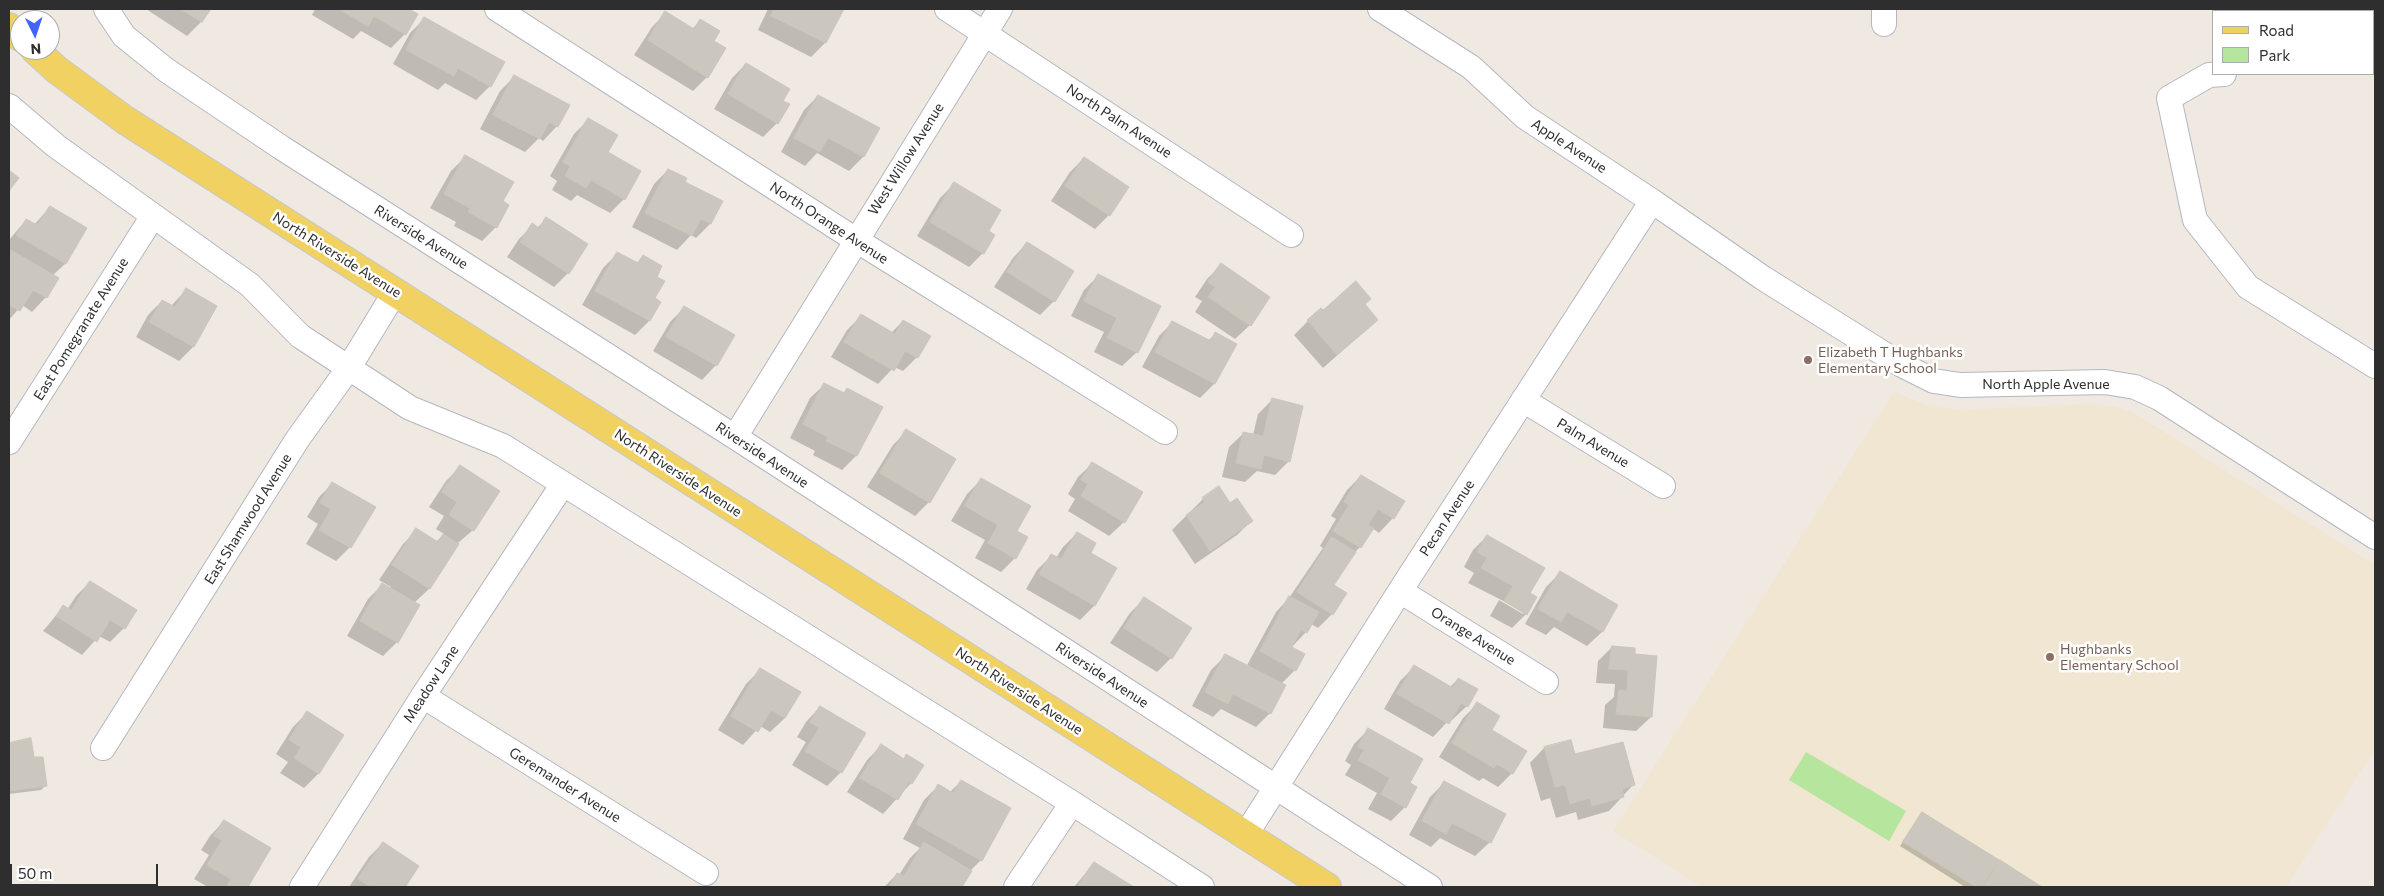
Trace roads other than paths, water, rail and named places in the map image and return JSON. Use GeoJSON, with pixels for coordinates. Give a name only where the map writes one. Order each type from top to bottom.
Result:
{"type":"FeatureCollection","features":[{"type":"Feature","properties":{"kind":"main road","name":"North Riverside Avenue"},"geometry":{"type":"LineString","coordinates":[[46,60],[125,120],[1326,887]]}},
{"type":"Feature","properties":{"kind":"street","name":"Riverside Avenue"},"geometry":{"type":"LineString","coordinates":[[106,9],[124,36],[166,70],[282,148],[735,437],[1430,887]]}},
{"type":"Feature","properties":{"kind":"street","name":"North Orange Avenue"},"geometry":{"type":"LineString","coordinates":[[497,9],[856,240],[1165,432]]}},
{"type":"Feature","properties":{"kind":"street","name":"North Palm Avenue"},"geometry":{"type":"LineString","coordinates":[[946,9],[984,32],[1291,235]]}},
{"type":"Feature","properties":{"kind":"street","name":"West Willow Avenue"},"geometry":{"type":"LineString","coordinates":[[735,437],[1000,9]]}},
{"type":"Feature","properties":{"kind":"street","name":"Apple Avenue"},"geometry":{"type":"LineString","coordinates":[[1380,9],[1470,67],[1525,118],[1652,201],[1763,278]]}},
{"type":"Feature","properties":{"kind":"street"},"geometry":{"type":"LineString","coordinates":[[2212,75],[2208,75],[2168,98],[2195,220],[2248,287],[2375,366]]}},
{"type":"Feature","properties":{"kind":"street"},"geometry":{"type":"LineString","coordinates":[[9,106],[56,146],[250,285],[300,336],[348,369],[410,408],[503,446],[1072,803],[1202,887]]}},
{"type":"Feature","properties":{"kind":"street","name":"Pecan Avenue"},"geometry":{"type":"LineString","coordinates":[[1245,836],[1400,591],[1652,201]]}},
{"type":"Feature","properties":{"kind":"street","name":"East Pomegranate Avenue"},"geometry":{"type":"LineString","coordinates":[[9,442],[153,216]]}},
{"type":"Feature","properties":{"kind":"street","name":"North Apple Avenue"},"geometry":{"type":"LineString","coordinates":[[1763,278],[1900,364],[1934,382],[1960,385],[2105,382],[2135,387],[2159,398],[2375,537]]}},
{"type":"Feature","properties":{"kind":"street","name":"East Shamwood Avenue"},"geometry":{"type":"LineString","coordinates":[[103,748],[297,440],[348,369],[395,292]]}},
{"type":"Feature","properties":{"kind":"street","name":"Palm Avenue"},"geometry":{"type":"LineString","coordinates":[[1523,400],[1663,486]]}},
{"type":"Feature","properties":{"kind":"street","name":"Meadow Lane"},"geometry":{"type":"LineString","coordinates":[[302,887],[423,696],[563,484]]}},
{"type":"Feature","properties":{"kind":"street","name":"Orange Avenue"},"geometry":{"type":"LineString","coordinates":[[1400,591],[1546,682]]}},
{"type":"Feature","properties":{"kind":"street","name":"Geremander Avenue"},"geometry":{"type":"LineString","coordinates":[[423,696],[706,873]]}},
{"type":"Feature","properties":{"kind":"street"},"geometry":{"type":"LineString","coordinates":[[1016,887],[1072,803]]}},
{"type":"Feature","properties":{"kind":"place","name":"Elizabeth T Hughbanks Elementary School"},"geometry":{"type":"Point","coordinates":[1808,360]}},
{"type":"Feature","properties":{"kind":"place","name":"Hughbanks Elementary School"},"geometry":{"type":"Point","coordinates":[2050,657]}}]}
